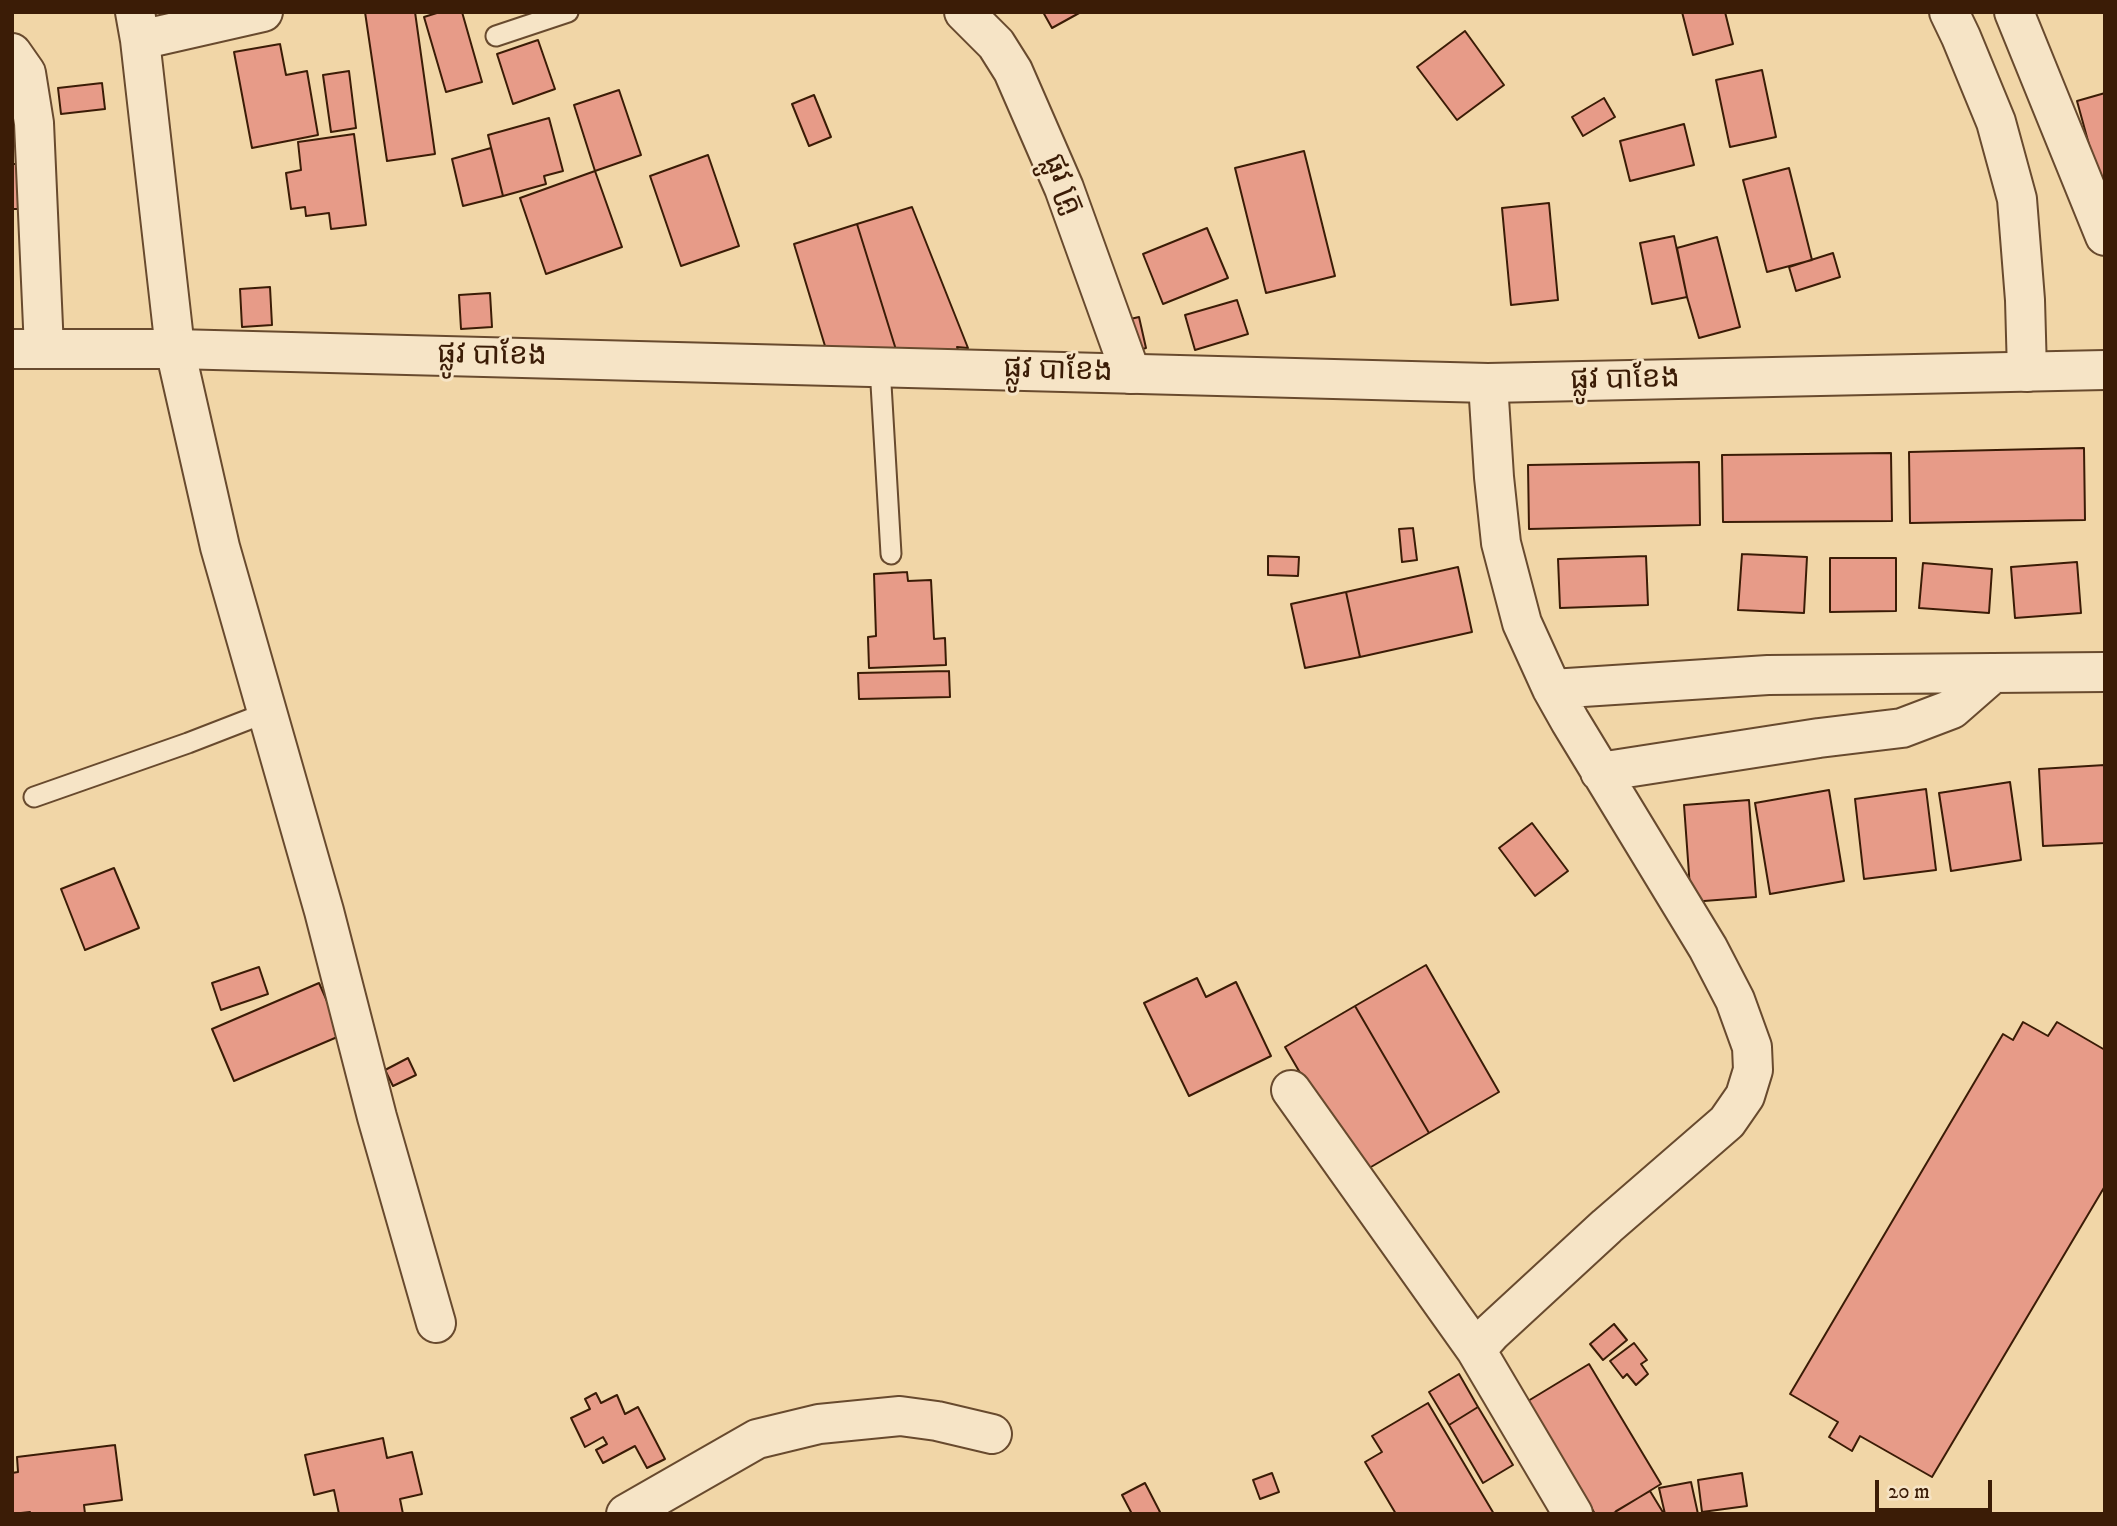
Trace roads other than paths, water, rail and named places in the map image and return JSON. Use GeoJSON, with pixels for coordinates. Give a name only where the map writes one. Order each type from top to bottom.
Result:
{"type":"FeatureCollection","features":[{"type":"Feature","properties":{"kind":"street"},"geometry":{"type":"LineString","coordinates":[[262,12],[137,26],[175,349],[220,547],[324,911],[377,1117],[436,1322]]}},
{"type":"Feature","properties":{"kind":"street","name":"ផ្លូវ គ្រូ"},"geometry":{"type":"LineString","coordinates":[[964,12],[996,44],[1013,71],[1064,188],[1131,374]]}},
{"type":"Feature","properties":{"kind":"street"},"geometry":{"type":"LineString","coordinates":[[1949,12],[1996,122],[2017,199],[2025,300],[2026,372]]}},
{"type":"Feature","properties":{"kind":"street"},"geometry":{"type":"LineString","coordinates":[[2014,12],[2105,236]]}},
{"type":"Feature","properties":{"kind":"street"},"geometry":{"type":"LineString","coordinates":[[12,53],[26,73],[34,123],[28,349]]}},
{"type":"Feature","properties":{"kind":"street","name":"ផ្លូវ បាខែង"},"geometry":{"type":"LineString","coordinates":[[28,349],[175,349],[1489,383],[2105,370]]}},
{"type":"Feature","properties":{"kind":"street"},"geometry":{"type":"LineString","coordinates":[[1476,1350],[1607,1226],[1727,1122],[1745,1096],[1753,1070],[1752,1047],[1735,1000],[1708,948],[1552,689],[1522,623],[1501,544],[1489,383]]}},
{"type":"Feature","properties":{"kind":"street"},"geometry":{"type":"LineString","coordinates":[[1552,689],[1769,675],[2105,673]]}},
{"type":"Feature","properties":{"kind":"street"},"geometry":{"type":"LineString","coordinates":[[1600,772],[1902,728],[1952,709],[1992,674]]}},
{"type":"Feature","properties":{"kind":"street"},"geometry":{"type":"LineString","coordinates":[[1291,1090],[1476,1350],[1573,1514]]}},
{"type":"Feature","properties":{"kind":"street"},"geometry":{"type":"LineString","coordinates":[[626,1514],[757,1439],[820,1424],[900,1416],[937,1421],[992,1434]]}},
{"type":"Feature","properties":{"kind":"lane"},"geometry":{"type":"LineString","coordinates":[[496,36],[568,12]]}},
{"type":"Feature","properties":{"kind":"lane"},"geometry":{"type":"LineString","coordinates":[[880,367],[891,554]]}},
{"type":"Feature","properties":{"kind":"lane"},"geometry":{"type":"LineString","coordinates":[[34,797],[268,712]]}}]}
